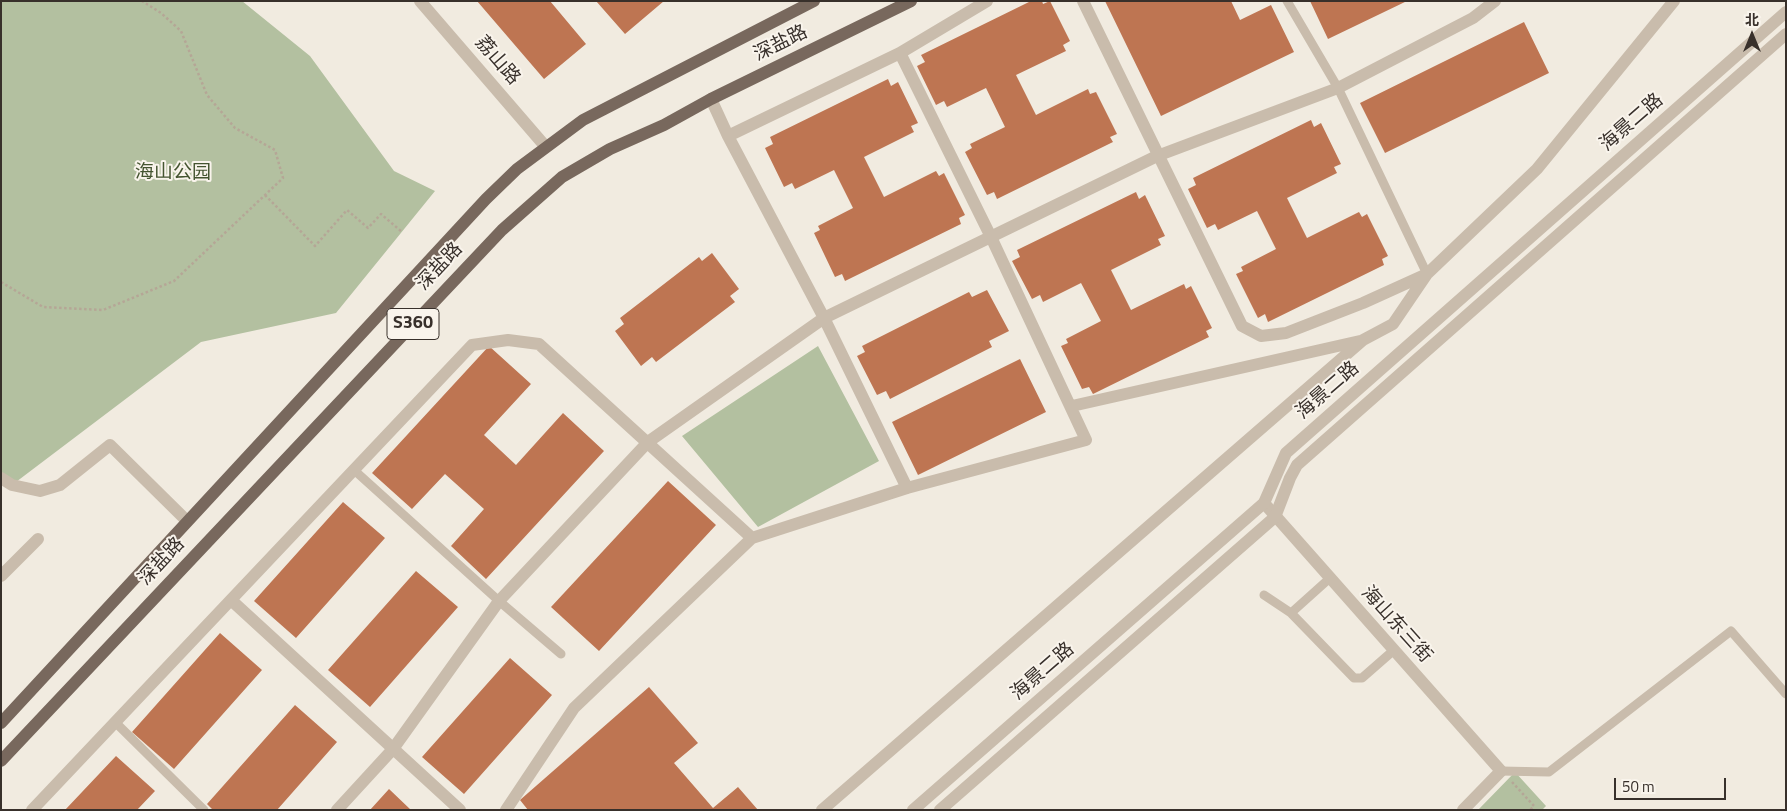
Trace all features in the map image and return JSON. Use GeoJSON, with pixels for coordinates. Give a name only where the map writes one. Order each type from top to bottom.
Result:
{"type":"FeatureCollection","features":[{"type":"Feature","properties":{"kind":"main road","name":"深盐路"},"geometry":{"type":"LineString","coordinates":[[1,723],[486,199],[546,146],[583,120],[622,98],[814,1]]}},
{"type":"Feature","properties":{"kind":"main road","name":"深盐路"},"geometry":{"type":"LineString","coordinates":[[1,761],[502,230],[562,177],[610,149],[664,125],[711,99],[911,1]]}},
{"type":"Feature","properties":{"kind":"street","name":"荔山路"},"geometry":{"type":"LineString","coordinates":[[420,1],[546,146]]}},
{"type":"Feature","properties":{"kind":"street"},"geometry":{"type":"LineString","coordinates":[[728,136],[900,53],[987,1]]}},
{"type":"Feature","properties":{"kind":"street"},"geometry":{"type":"LineString","coordinates":[[1083,1],[1157,156],[1242,326],[1261,336],[1286,333],[1363,304],[1427,274]]}},
{"type":"Feature","properties":{"kind":"street"},"geometry":{"type":"LineString","coordinates":[[337,810],[393,749],[499,601],[648,442],[824,318],[1157,156],[1338,88],[1473,18],[1495,1]]}},
{"type":"Feature","properties":{"kind":"street"},"geometry":{"type":"LineString","coordinates":[[822,810],[1363,340],[1393,324],[1427,274],[1537,169],[1674,1]]}},
{"type":"Feature","properties":{"kind":"street","name":"海景二路"},"geometry":{"type":"LineString","coordinates":[[913,810],[1264,503],[1286,453],[1786,12]]}},
{"type":"Feature","properties":{"kind":"street","name":"海景二路"},"geometry":{"type":"LineString","coordinates":[[940,810],[1276,516],[1290,478],[1297,465],[1786,34]]}},
{"type":"Feature","properties":{"kind":"street"},"geometry":{"type":"LineString","coordinates":[[506,810],[574,708],[752,538],[907,488],[1086,440],[1072,406],[991,237],[900,53]]}},
{"type":"Feature","properties":{"kind":"street"},"geometry":{"type":"LineString","coordinates":[[711,99],[728,136],[824,318],[907,488]]}},
{"type":"Feature","properties":{"kind":"street"},"geometry":{"type":"LineString","coordinates":[[32,810],[472,345],[508,340],[539,344],[752,538]]}},
{"type":"Feature","properties":{"kind":"street"},"geometry":{"type":"LineString","coordinates":[[1072,406],[1363,340]]}},
{"type":"Feature","properties":{"kind":"street"},"geometry":{"type":"LineString","coordinates":[[1,478],[12,485],[40,491],[60,485],[110,445],[187,521]]}},
{"type":"Feature","properties":{"kind":"street","name":"海山东三街"},"geometry":{"type":"LineString","coordinates":[[1264,503],[1501,771]]}},
{"type":"Feature","properties":{"kind":"street"},"geometry":{"type":"LineString","coordinates":[[1,576],[38,539]]}},
{"type":"Feature","properties":{"kind":"street"},"geometry":{"type":"LineString","coordinates":[[231,600],[460,810]]}},
{"type":"Feature","properties":{"kind":"street"},"geometry":{"type":"LineString","coordinates":[[1463,810],[1501,771]]}},
{"type":"Feature","properties":{"kind":"lane"},"geometry":{"type":"LineString","coordinates":[[1287,1],[1338,88],[1427,274]]}},
{"type":"Feature","properties":{"kind":"lane"},"geometry":{"type":"LineString","coordinates":[[354,470],[499,601],[561,654]]}},
{"type":"Feature","properties":{"kind":"lane"},"geometry":{"type":"LineString","coordinates":[[1290,613],[1330,578]]}},
{"type":"Feature","properties":{"kind":"lane"},"geometry":{"type":"LineString","coordinates":[[1264,595],[1290,613],[1354,678],[1362,678],[1394,650]]}},
{"type":"Feature","properties":{"kind":"lane"},"geometry":{"type":"LineString","coordinates":[[1501,771],[1549,772],[1731,631],[1786,694]]}},
{"type":"Feature","properties":{"kind":"lane"},"geometry":{"type":"LineString","coordinates":[[115,722],[204,810]]}},
{"type":"Feature","properties":{"kind":"path"},"geometry":{"type":"LineString","coordinates":[[1,282],[43,307],[103,310],[174,281],[283,178],[274,150],[235,128],[207,95],[180,31],[161,12],[144,2]]}},
{"type":"Feature","properties":{"kind":"path"},"geometry":{"type":"LineString","coordinates":[[265,195],[315,246],[347,210],[368,228],[380,214],[402,232]]}},
{"type":"Feature","properties":{"kind":"path"},"geometry":{"type":"LineString","coordinates":[[1501,771],[1534,806],[1530,810]]}},
{"type":"Feature","properties":{"kind":"green space","name":"海山公园"},"geometry":{"type":"Polygon","coordinates":[[[1,1],[242,1],[310,56],[394,171],[435,191],[336,313],[201,342],[12,485],[1,478],[1,1]]]}},
{"type":"Feature","properties":{"kind":"green space"},"geometry":{"type":"Polygon","coordinates":[[[818,346],[879,461],[758,527],[682,436],[818,346]]]}},
{"type":"Feature","properties":{"kind":"green space"},"geometry":{"type":"Polygon","coordinates":[[[1515,772],[1546,806],[1542,810],[1478,810],[1515,772]]]}},
{"type":"Feature","properties":{"kind":"building"},"geometry":{"type":"Polygon","coordinates":[[[477,1],[550,1],[586,44],[544,79],[477,1]]]}},
{"type":"Feature","properties":{"kind":"building"},"geometry":{"type":"Polygon","coordinates":[[[596,1],[664,1],[625,34],[596,1]]]}},
{"type":"Feature","properties":{"kind":"building"},"geometry":{"type":"Polygon","coordinates":[[[1031,1],[1042,1],[1043,4],[1050,1],[1070,41],[1063,45],[1066,51],[1016,75],[1036,115],[1088,89],[1090,94],[1096,92],[1117,134],[1110,137],[1113,142],[997,199],[994,192],[987,195],[965,152],[972,148],[970,144],[1005,127],[986,88],[947,107],[944,101],[936,105],[917,66],[925,62],[921,55],[1031,1]]]}},
{"type":"Feature","properties":{"kind":"building"},"geometry":{"type":"Polygon","coordinates":[[[1105,1],[1231,1],[1240,20],[1271,5],[1294,52],[1161,116],[1105,1]]]}},
{"type":"Feature","properties":{"kind":"building"},"geometry":{"type":"Polygon","coordinates":[[[1310,1],[1407,1],[1328,39],[1310,1]]]}},
{"type":"Feature","properties":{"kind":"building"},"geometry":{"type":"Polygon","coordinates":[[[1524,22],[1549,73],[1385,153],[1360,103],[1524,22]]]}},
{"type":"Feature","properties":{"kind":"building"},"geometry":{"type":"Polygon","coordinates":[[[888,79],[891,86],[898,82],[918,123],[911,126],[914,132],[864,157],[884,197],[936,171],[939,176],[944,173],[965,215],[959,218],[961,224],[845,281],[842,274],[835,277],[814,233],[820,230],[818,226],[853,208],[834,170],[795,189],[792,183],[784,187],[765,148],[773,144],[770,137],[888,79]]]}},
{"type":"Feature","properties":{"kind":"building"},"geometry":{"type":"Polygon","coordinates":[[[1311,120],[1314,127],[1321,123],[1341,164],[1334,167],[1337,173],[1287,198],[1307,238],[1359,212],[1362,217],[1367,214],[1388,256],[1382,259],[1384,265],[1268,322],[1265,314],[1258,318],[1236,274],[1243,271],[1241,267],[1276,249],[1257,211],[1218,230],[1215,224],[1207,228],[1188,189],[1196,185],[1193,178],[1311,120]]]}},
{"type":"Feature","properties":{"kind":"building"},"geometry":{"type":"Polygon","coordinates":[[[1136,192],[1139,199],[1145,195],[1165,236],[1158,239],[1161,245],[1111,270],[1131,310],[1184,284],[1186,289],[1191,286],[1212,328],[1206,331],[1209,337],[1093,394],[1089,387],[1082,389],[1061,346],[1068,343],[1066,339],[1101,321],[1081,283],[1043,302],[1040,295],[1032,299],[1012,261],[1020,257],[1017,250],[1136,192]]]}},
{"type":"Feature","properties":{"kind":"building"},"geometry":{"type":"Polygon","coordinates":[[[712,253],[739,289],[730,296],[735,302],[656,362],[652,357],[641,366],[615,331],[624,324],[620,318],[699,257],[702,261],[712,253]]]}},
{"type":"Feature","properties":{"kind":"building"},"geometry":{"type":"Polygon","coordinates":[[[987,290],[1009,331],[989,341],[992,347],[890,399],[886,391],[877,395],[857,356],[865,352],[862,346],[969,292],[972,297],[987,290]]]}},
{"type":"Feature","properties":{"kind":"building"},"geometry":{"type":"Polygon","coordinates":[[[489,346],[531,384],[484,435],[516,465],[563,413],[604,451],[486,579],[451,546],[484,509],[445,474],[412,509],[372,473],[489,346]]]}},
{"type":"Feature","properties":{"kind":"building"},"geometry":{"type":"Polygon","coordinates":[[[1020,359],[1046,412],[918,475],[892,422],[1020,359]]]}},
{"type":"Feature","properties":{"kind":"building"},"geometry":{"type":"Polygon","coordinates":[[[668,481],[716,525],[599,651],[551,607],[668,481]]]}},
{"type":"Feature","properties":{"kind":"building"},"geometry":{"type":"Polygon","coordinates":[[[343,502],[385,538],[296,638],[254,601],[343,502]]]}},
{"type":"Feature","properties":{"kind":"building"},"geometry":{"type":"Polygon","coordinates":[[[416,571],[458,607],[370,707],[328,670],[416,571]]]}},
{"type":"Feature","properties":{"kind":"building"},"geometry":{"type":"Polygon","coordinates":[[[220,633],[262,670],[174,769],[132,732],[220,633]]]}},
{"type":"Feature","properties":{"kind":"building"},"geometry":{"type":"Polygon","coordinates":[[[510,658],[552,695],[464,794],[422,757],[510,658]]]}},
{"type":"Feature","properties":{"kind":"building"},"geometry":{"type":"Polygon","coordinates":[[[649,687],[698,743],[674,763],[713,808],[738,787],[758,810],[528,810],[520,800],[649,687]]]}},
{"type":"Feature","properties":{"kind":"building"},"geometry":{"type":"Polygon","coordinates":[[[295,705],[337,742],[277,810],[213,810],[207,804],[295,705]]]}},
{"type":"Feature","properties":{"kind":"building"},"geometry":{"type":"Polygon","coordinates":[[[116,756],[155,791],[137,810],[65,810],[116,756]]]}},
{"type":"Feature","properties":{"kind":"building"},"geometry":{"type":"Polygon","coordinates":[[[389,789],[411,810],[370,810],[389,789]]]}}]}
